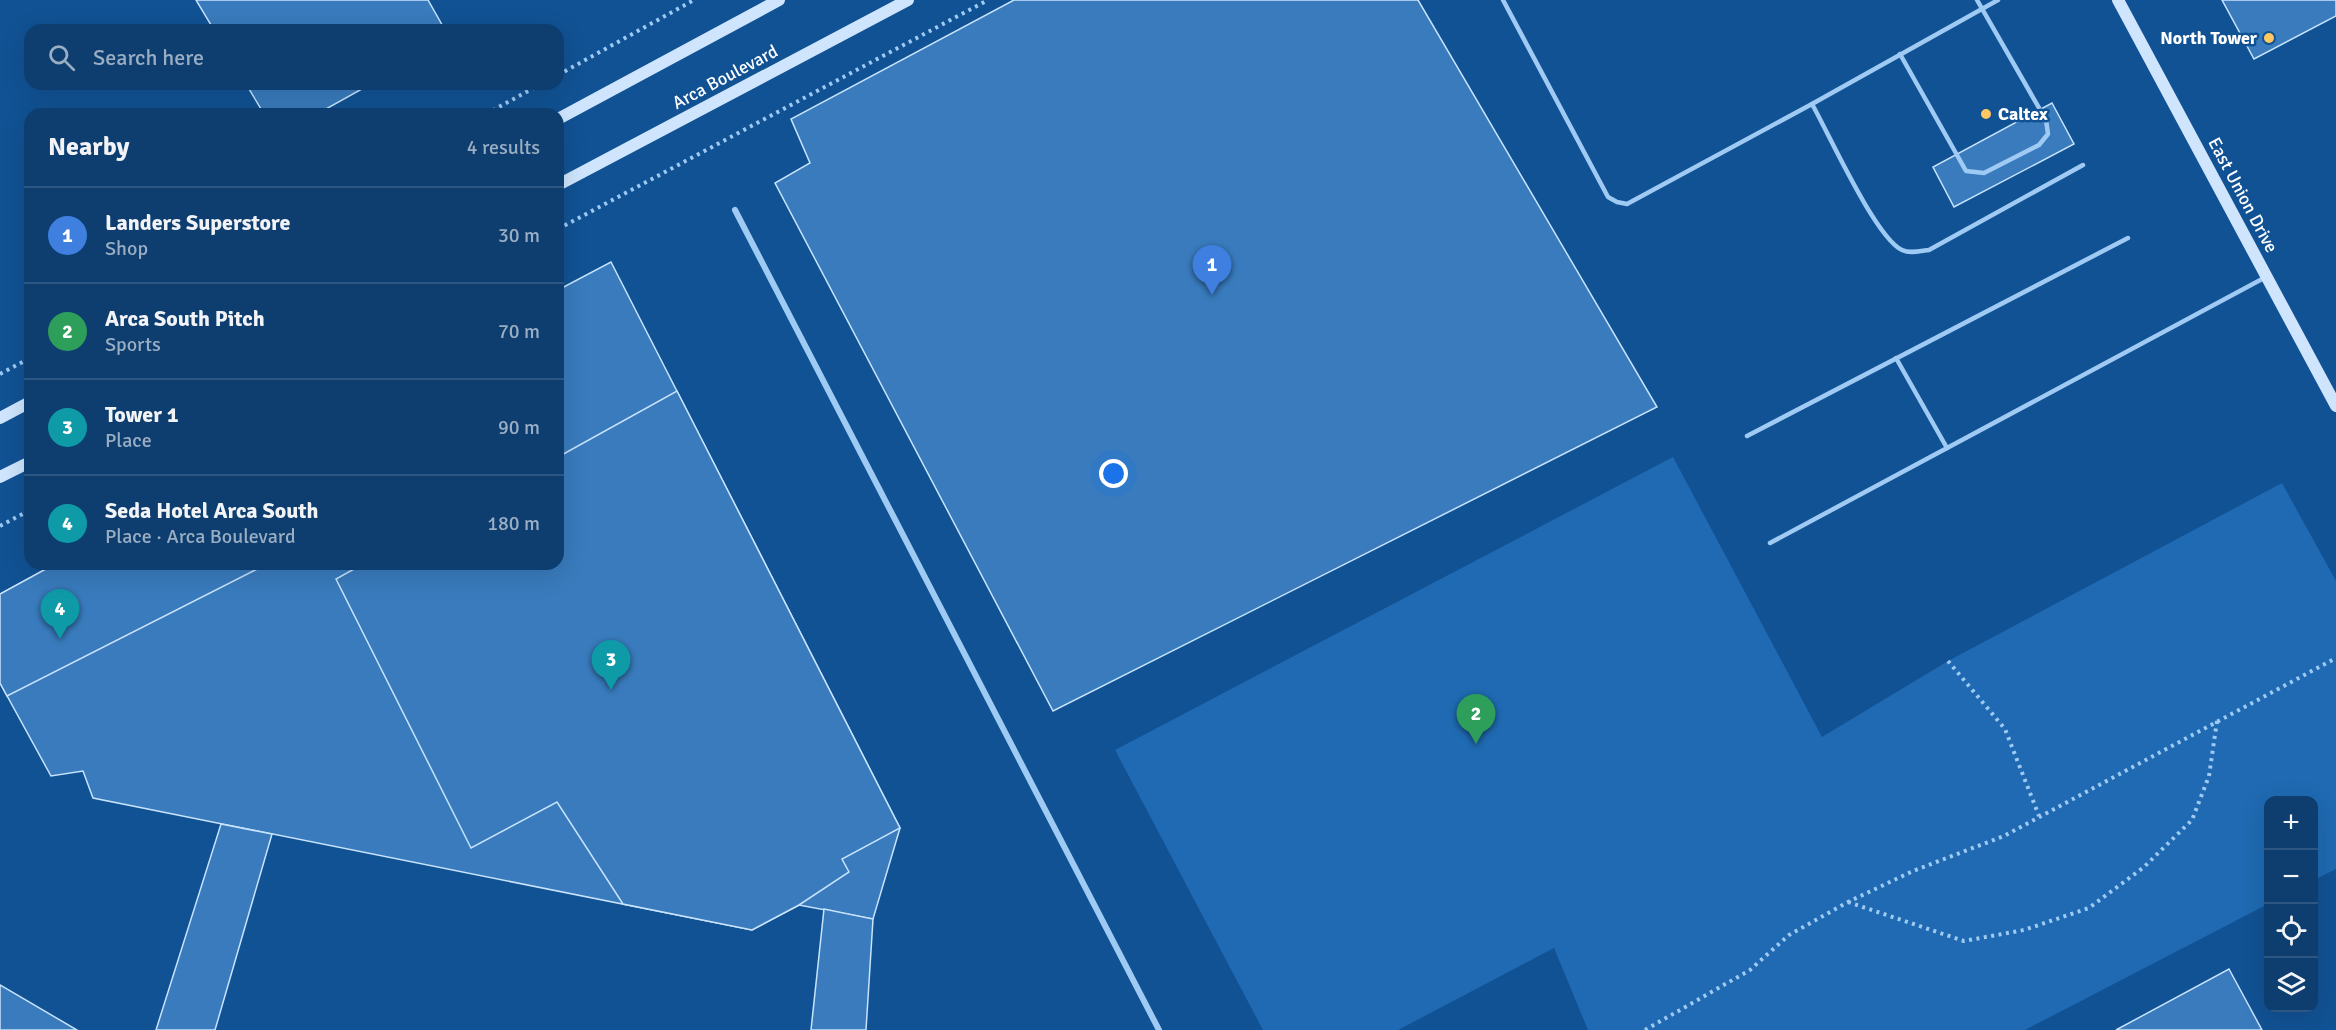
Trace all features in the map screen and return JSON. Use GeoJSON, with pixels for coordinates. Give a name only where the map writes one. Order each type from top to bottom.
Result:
{"type":"FeatureCollection","features":[{"type":"Feature","properties":{"kind":"street"},"geometry":{"type":"LineString","coordinates":[[564,116],[779,0]]}},
{"type":"Feature","properties":{"kind":"street","name":"Arca Boulevard"},"geometry":{"type":"LineString","coordinates":[[564,182],[908,0]]}},
{"type":"Feature","properties":{"kind":"street","name":"East Union Drive"},"geometry":{"type":"LineString","coordinates":[[2118,0],[2336,406]]}},
{"type":"Feature","properties":{"kind":"street"},"geometry":{"type":"LineString","coordinates":[[735,210],[1159,1030]]}},
{"type":"Feature","properties":{"kind":"street"},"geometry":{"type":"LineString","coordinates":[[0,418],[24,405]]}},
{"type":"Feature","properties":{"kind":"street"},"geometry":{"type":"LineString","coordinates":[[0,477],[24,465]]}},
{"type":"Feature","properties":{"kind":"lane"},"geometry":{"type":"LineString","coordinates":[[1503,0],[1608,197],[1627,204],[1998,0]]}},
{"type":"Feature","properties":{"kind":"lane"},"geometry":{"type":"LineString","coordinates":[[1900,54],[1966,171],[1984,173],[2039,145],[2048,134],[2046,120],[1977,0]]}},
{"type":"Feature","properties":{"kind":"lane"},"geometry":{"type":"LineString","coordinates":[[1812,104],[1870,215],[1883,235],[1900,249],[1910,253],[1929,250],[2083,165]]}},
{"type":"Feature","properties":{"kind":"lane"},"geometry":{"type":"LineString","coordinates":[[1747,436],[2128,238]]}},
{"type":"Feature","properties":{"kind":"lane"},"geometry":{"type":"LineString","coordinates":[[1770,543],[2267,277]]}},
{"type":"Feature","properties":{"kind":"lane"},"geometry":{"type":"LineString","coordinates":[[1896,358],[1947,448]]}},
{"type":"Feature","properties":{"kind":"path"},"geometry":{"type":"LineString","coordinates":[[564,72],[694,0]]}},
{"type":"Feature","properties":{"kind":"path"},"geometry":{"type":"LineString","coordinates":[[564,226],[988,0]]}},
{"type":"Feature","properties":{"kind":"path"},"geometry":{"type":"LineString","coordinates":[[497,108],[530,90]]}},
{"type":"Feature","properties":{"kind":"path"},"geometry":{"type":"LineString","coordinates":[[0,374],[24,361]]}},
{"type":"Feature","properties":{"kind":"path"},"geometry":{"type":"LineString","coordinates":[[0,526],[24,513]]}},
{"type":"Feature","properties":{"kind":"path"},"geometry":{"type":"LineString","coordinates":[[1645,1030],[1750,970],[1789,935],[1848,902],[1913,871],[2004,836],[2336,658]]}},
{"type":"Feature","properties":{"kind":"path"},"geometry":{"type":"LineString","coordinates":[[1948,661],[2005,729],[2039,816]]}},
{"type":"Feature","properties":{"kind":"path"},"geometry":{"type":"LineString","coordinates":[[1848,902],[1964,942],[2024,930],[2089,908],[2144,867],[2192,820],[2209,776],[2217,721]]}},
{"type":"Feature","properties":{"kind":"shaded area"},"geometry":{"type":"Polygon","coordinates":[[[1673,457],[1822,737],[1948,661],[2282,483],[2336,581],[2336,869],[2318,878],[2318,796],[2264,796],[2264,906],[2025,1030],[1588,1030],[1554,948],[1398,1030],[1263,1030],[1115,750],[1673,457]]]}},
{"type":"Feature","properties":{"kind":"building"},"geometry":{"type":"Polygon","coordinates":[[[196,0],[428,0],[442,24],[210,24],[196,0]]]}},
{"type":"Feature","properties":{"kind":"building"},"geometry":{"type":"Polygon","coordinates":[[[1014,0],[1418,0],[1657,407],[1053,711],[775,183],[810,163],[791,119],[1014,0]]]}},
{"type":"Feature","properties":{"kind":"building","name":"North Tower"},"geometry":{"type":"Polygon","coordinates":[[[2222,0],[2336,0],[2336,16],[2254,59],[2222,0]]]}},
{"type":"Feature","properties":{"kind":"building"},"geometry":{"type":"Polygon","coordinates":[[[250,90],[360,90],[328,108],[260,108],[250,90]]]}},
{"type":"Feature","properties":{"kind":"building"},"geometry":{"type":"Polygon","coordinates":[[[2052,103],[2074,144],[1954,207],[1933,167],[2052,103]]]}},
{"type":"Feature","properties":{"kind":"building"},"geometry":{"type":"Polygon","coordinates":[[[611,262],[900,828],[873,919],[799,905],[752,930],[93,798],[83,771],[51,776],[0,683],[0,594],[44,570],[564,570],[564,287],[611,262]]]}},
{"type":"Feature","properties":{"kind":"building"},"geometry":{"type":"Polygon","coordinates":[[[677,391],[900,828],[842,859],[849,872],[799,905],[752,930],[623,904],[557,802],[471,848],[336,579],[352,570],[564,570],[564,454],[677,391]]]}},
{"type":"Feature","properties":{"kind":"building"},"geometry":{"type":"Polygon","coordinates":[[[44,570],[255,570],[7,696],[0,683],[0,594],[44,570]]]}},
{"type":"Feature","properties":{"kind":"building"},"geometry":{"type":"Polygon","coordinates":[[[221,824],[272,834],[215,1030],[156,1030],[221,824]]]}},
{"type":"Feature","properties":{"kind":"building"},"geometry":{"type":"Polygon","coordinates":[[[824,909],[873,919],[866,1030],[811,1030],[824,909]]]}},
{"type":"Feature","properties":{"kind":"building"},"geometry":{"type":"Polygon","coordinates":[[[2229,969],[2262,1030],[2116,1030],[2229,969]]]}},
{"type":"Feature","properties":{"kind":"building"},"geometry":{"type":"Polygon","coordinates":[[[0,985],[77,1030],[0,1030],[0,985]]]}},
{"type":"Feature","properties":{"kind":"place","name":"North Tower"},"geometry":{"type":"Point","coordinates":[2269,38]}},
{"type":"Feature","properties":{"kind":"place","name":"Caltex"},"geometry":{"type":"Point","coordinates":[1986,114]}},
{"type":"Feature","properties":{"kind":"place","name":"Landers Superstore"},"geometry":{"type":"Point","coordinates":[1212,295]}},
{"type":"Feature","properties":{"kind":"place","name":"Seda Hotel Arca South"},"geometry":{"type":"Point","coordinates":[60,639]}},
{"type":"Feature","properties":{"kind":"place","name":"Tower 1"},"geometry":{"type":"Point","coordinates":[611,690]}},
{"type":"Feature","properties":{"kind":"place","name":"Arca South Pitch"},"geometry":{"type":"Point","coordinates":[1476,744]}}]}
